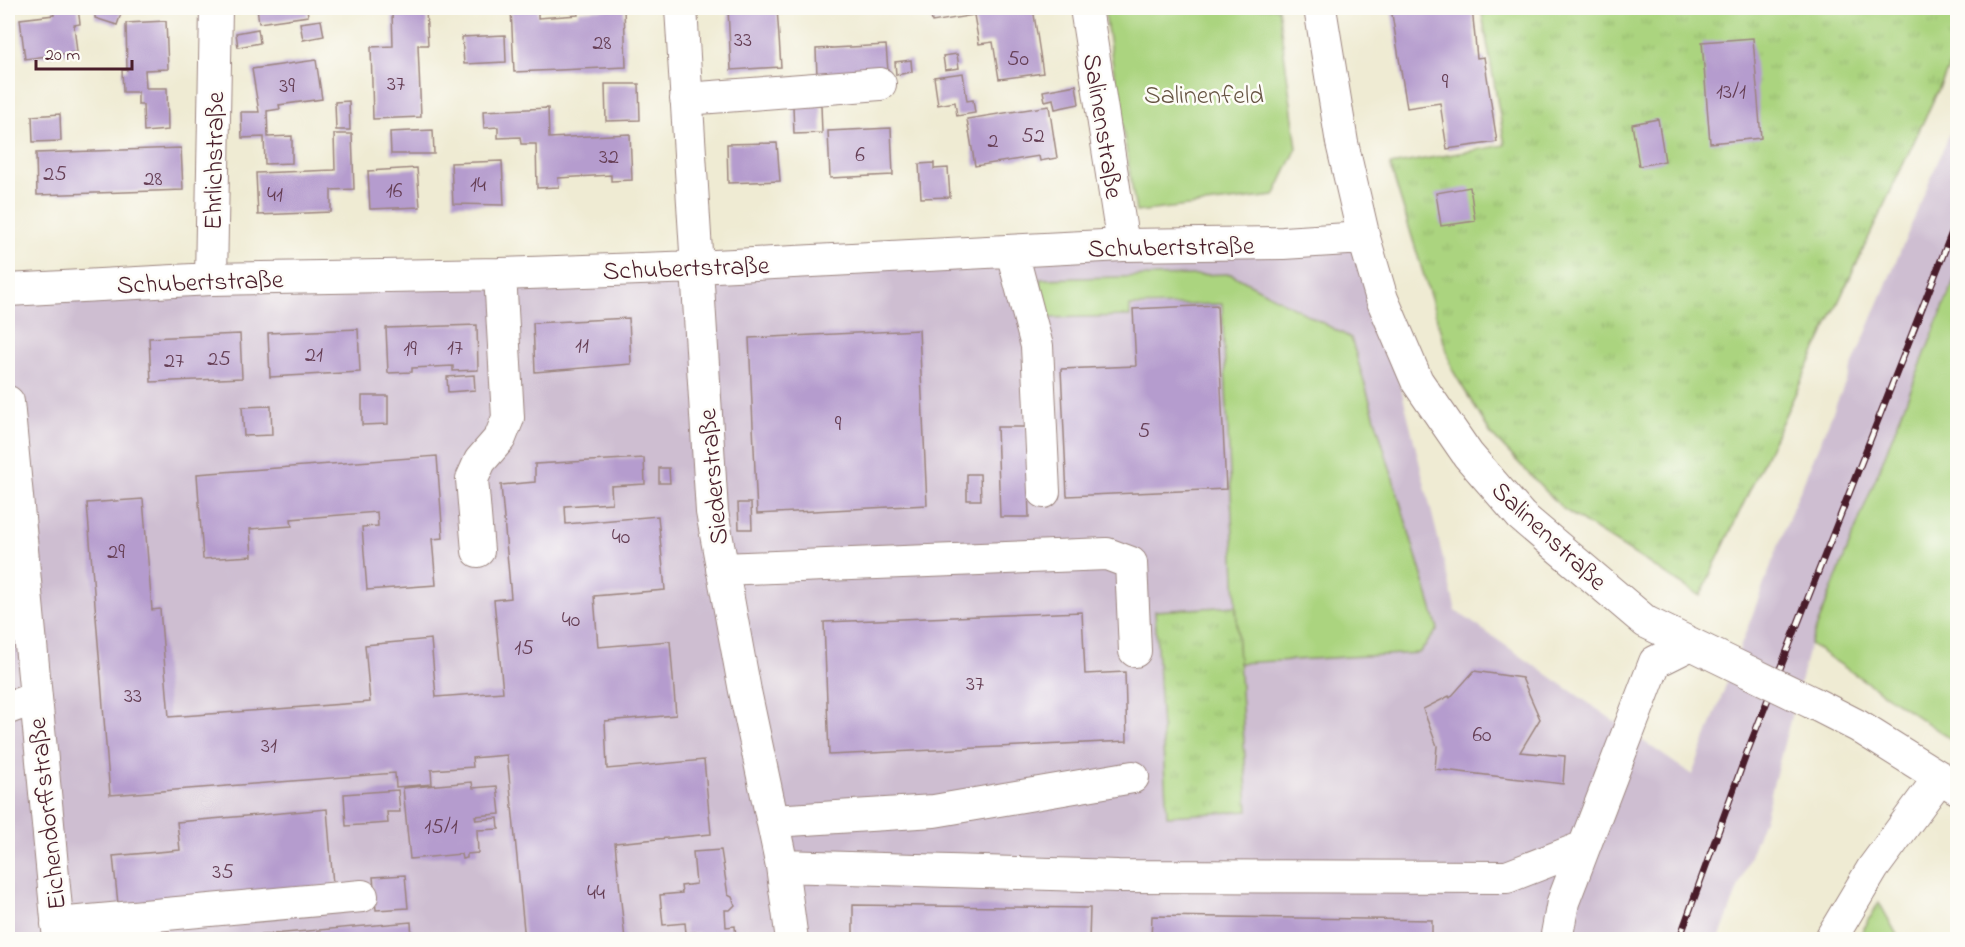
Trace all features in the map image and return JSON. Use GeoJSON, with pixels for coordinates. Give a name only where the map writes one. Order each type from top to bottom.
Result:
{"type":"FeatureCollection","features":[{"type":"Feature","properties":{"kind":"street","name":"Ehrlichstraße"},"geometry":{"type":"LineString","coordinates":[[211,279],[216,8]]}},
{"type":"Feature","properties":{"kind":"street","name":"Siederstraße"},"geometry":{"type":"LineString","coordinates":[[681,8],[712,512],[782,866],[792,939]]}},
{"type":"Feature","properties":{"kind":"street","name":"Salinenstraße"},"geometry":{"type":"LineString","coordinates":[[1086,8],[1123,245]]}},
{"type":"Feature","properties":{"kind":"street","name":"Salinenstraße"},"geometry":{"type":"LineString","coordinates":[[1320,8],[1342,143],[1364,238],[1382,299],[1417,381],[1468,455],[1521,516],[1646,622],[1858,726],[1949,783]]}},
{"type":"Feature","properties":{"kind":"street"},"geometry":{"type":"LineString","coordinates":[[686,99],[880,84]]}},
{"type":"Feature","properties":{"kind":"street","name":"Schubertstraße"},"geometry":{"type":"LineString","coordinates":[[8,290],[211,279],[500,274],[696,267],[1123,245],[1283,243],[1364,238]]}},
{"type":"Feature","properties":{"kind":"street"},"geometry":{"type":"LineString","coordinates":[[1012,252],[1037,346],[1044,492]]}},
{"type":"Feature","properties":{"kind":"street"},"geometry":{"type":"LineString","coordinates":[[478,551],[472,479],[480,461],[500,438],[508,418],[500,274]]}},
{"type":"Feature","properties":{"kind":"street","name":"Eichendorffstraße"},"geometry":{"type":"LineString","coordinates":[[8,402],[21,703],[58,932]]}},
{"type":"Feature","properties":{"kind":"street"},"geometry":{"type":"LineString","coordinates":[[722,569],[1107,554],[1131,562],[1135,651]]}},
{"type":"Feature","properties":{"kind":"street"},"geometry":{"type":"LineString","coordinates":[[1556,939],[1563,902],[1655,662],[1689,645]]}},
{"type":"Feature","properties":{"kind":"street"},"geometry":{"type":"LineString","coordinates":[[773,821],[934,811],[1133,777]]}},
{"type":"Feature","properties":{"kind":"street"},"geometry":{"type":"LineString","coordinates":[[1830,939],[1873,868],[1949,783]]}},
{"type":"Feature","properties":{"kind":"street"},"geometry":{"type":"LineString","coordinates":[[782,866],[1118,876],[1507,877],[1584,847]]}},
{"type":"Feature","properties":{"kind":"street"},"geometry":{"type":"LineString","coordinates":[[58,932],[362,896]]}},
{"type":"Feature","properties":{"kind":"shaded area"},"geometry":{"type":"Polygon","coordinates":[[[1957,116],[1957,273],[1810,644],[1765,816],[1719,939],[8,940],[8,290],[1364,238],[1456,611],[1692,775],[1793,507],[1957,116]]]}},
{"type":"Feature","properties":{"kind":"green space","name":"Salinenfeld"},"geometry":{"type":"Polygon","coordinates":[[[1104,8],[1278,8],[1297,148],[1274,196],[1136,212],[1104,8]]]}},
{"type":"Feature","properties":{"kind":"green space"},"geometry":{"type":"Polygon","coordinates":[[[1481,8],[1957,8],[1957,50],[1700,596],[1563,509],[1491,434],[1453,371],[1390,165],[1505,145],[1481,8]]]}},
{"type":"Feature","properties":{"kind":"green space"},"geometry":{"type":"Polygon","coordinates":[[[1957,273],[1958,743],[1810,644],[1957,273]]]}},
{"type":"Feature","properties":{"kind":"green space"},"geometry":{"type":"Polygon","coordinates":[[[1231,274],[1351,338],[1438,629],[1419,653],[1239,663],[1222,304],[1130,306],[1130,316],[1045,318],[1040,279],[1231,274]]]}},
{"type":"Feature","properties":{"kind":"green space"},"geometry":{"type":"Polygon","coordinates":[[[1236,606],[1248,811],[1167,816],[1155,611],[1236,606]]]}},
{"type":"Feature","properties":{"kind":"green space"},"geometry":{"type":"Polygon","coordinates":[[[1879,902],[1897,935],[1894,939],[1858,939],[1879,902]]]}},
{"type":"Feature","properties":{"kind":"building"},"geometry":{"type":"Polygon","coordinates":[[[53,8],[78,8],[80,24],[74,25],[77,52],[25,59],[20,19],[54,15],[53,8]]]}},
{"type":"Feature","properties":{"kind":"building"},"geometry":{"type":"Polygon","coordinates":[[[95,8],[123,8],[117,25],[95,18],[95,8]]]}},
{"type":"Feature","properties":{"kind":"building"},"geometry":{"type":"Polygon","coordinates":[[[257,8],[307,8],[308,16],[259,23],[257,8]]]}},
{"type":"Feature","properties":{"kind":"building"},"geometry":{"type":"Polygon","coordinates":[[[511,8],[538,8],[538,18],[578,15],[578,11],[624,8],[626,67],[514,72],[511,8]]]}},
{"type":"Feature","properties":{"kind":"building"},"geometry":{"type":"Polygon","coordinates":[[[728,8],[777,8],[781,67],[731,70],[728,8]]]}},
{"type":"Feature","properties":{"kind":"building"},"geometry":{"type":"Polygon","coordinates":[[[930,8],[1033,8],[1043,73],[999,79],[993,42],[979,44],[974,15],[932,22],[930,8]]]}},
{"type":"Feature","properties":{"kind":"building"},"geometry":{"type":"Polygon","coordinates":[[[1391,8],[1472,8],[1477,58],[1484,57],[1497,142],[1447,149],[1440,103],[1407,108],[1391,8]]]}},
{"type":"Feature","properties":{"kind":"building"},"geometry":{"type":"Polygon","coordinates":[[[426,10],[428,45],[418,45],[421,117],[373,119],[371,47],[393,46],[392,12],[426,10]]]}},
{"type":"Feature","properties":{"kind":"building"},"geometry":{"type":"Polygon","coordinates":[[[321,20],[324,36],[303,40],[300,23],[321,20]]]}},
{"type":"Feature","properties":{"kind":"building"},"geometry":{"type":"Polygon","coordinates":[[[166,21],[168,69],[145,70],[146,88],[167,88],[168,130],[144,132],[143,105],[138,105],[138,92],[123,92],[122,70],[127,70],[126,23],[166,21]]]}},
{"type":"Feature","properties":{"kind":"building"},"geometry":{"type":"Polygon","coordinates":[[[258,29],[260,43],[238,47],[236,33],[258,29]]]}},
{"type":"Feature","properties":{"kind":"building"},"geometry":{"type":"Polygon","coordinates":[[[505,35],[506,62],[464,64],[462,37],[505,35]]]}},
{"type":"Feature","properties":{"kind":"building"},"geometry":{"type":"Polygon","coordinates":[[[1753,38],[1761,138],[1710,143],[1702,42],[1753,38]]]}},
{"type":"Feature","properties":{"kind":"building"},"geometry":{"type":"Polygon","coordinates":[[[886,45],[888,71],[817,76],[816,49],[886,45]]]}},
{"type":"Feature","properties":{"kind":"building"},"geometry":{"type":"Polygon","coordinates":[[[957,54],[959,68],[945,70],[943,56],[957,54]]]}},
{"type":"Feature","properties":{"kind":"building"},"geometry":{"type":"Polygon","coordinates":[[[316,60],[322,99],[279,105],[280,109],[267,111],[268,137],[292,136],[292,163],[265,164],[264,137],[242,138],[241,112],[259,112],[252,69],[316,60]]]}},
{"type":"Feature","properties":{"kind":"building"},"geometry":{"type":"Polygon","coordinates":[[[911,60],[912,72],[896,75],[895,62],[911,60]]]}},
{"type":"Feature","properties":{"kind":"building"},"geometry":{"type":"Polygon","coordinates":[[[963,73],[967,101],[973,100],[975,113],[957,116],[955,102],[938,105],[934,77],[963,73]]]}},
{"type":"Feature","properties":{"kind":"building"},"geometry":{"type":"Polygon","coordinates":[[[605,84],[639,84],[640,120],[606,121],[605,84]]]}},
{"type":"Feature","properties":{"kind":"building"},"geometry":{"type":"Polygon","coordinates":[[[1076,85],[1079,104],[1055,109],[1053,99],[1045,101],[1043,91],[1076,85]]]}},
{"type":"Feature","properties":{"kind":"building"},"geometry":{"type":"Polygon","coordinates":[[[349,101],[350,130],[336,130],[335,102],[349,101]]]}},
{"type":"Feature","properties":{"kind":"building"},"geometry":{"type":"Polygon","coordinates":[[[821,105],[822,133],[794,134],[793,106],[821,105]]]}},
{"type":"Feature","properties":{"kind":"building"},"geometry":{"type":"Polygon","coordinates":[[[1049,106],[1057,158],[1040,161],[1039,156],[975,166],[967,119],[1049,106]]]}},
{"type":"Feature","properties":{"kind":"building"},"geometry":{"type":"Polygon","coordinates":[[[548,108],[549,138],[630,134],[632,180],[611,181],[611,175],[558,178],[559,187],[537,188],[536,144],[521,144],[520,137],[498,138],[498,127],[484,128],[483,111],[548,108]]]}},
{"type":"Feature","properties":{"kind":"building"},"geometry":{"type":"Polygon","coordinates":[[[60,114],[61,141],[33,142],[32,116],[60,114]]]}},
{"type":"Feature","properties":{"kind":"building"},"geometry":{"type":"Polygon","coordinates":[[[1658,119],[1665,161],[1639,166],[1632,124],[1658,119]]]}},
{"type":"Feature","properties":{"kind":"building"},"geometry":{"type":"Polygon","coordinates":[[[891,128],[893,175],[830,178],[828,131],[891,128]]]}},
{"type":"Feature","properties":{"kind":"building"},"geometry":{"type":"Polygon","coordinates":[[[433,130],[434,154],[391,154],[390,132],[433,130]]]}},
{"type":"Feature","properties":{"kind":"building"},"geometry":{"type":"Polygon","coordinates":[[[334,134],[352,134],[354,189],[331,190],[331,212],[258,215],[256,173],[335,170],[334,134]]]}},
{"type":"Feature","properties":{"kind":"building"},"geometry":{"type":"Polygon","coordinates":[[[777,143],[780,181],[728,183],[727,144],[777,143]]]}},
{"type":"Feature","properties":{"kind":"building"},"geometry":{"type":"Polygon","coordinates":[[[181,148],[183,190],[37,195],[36,153],[181,148]]]}},
{"type":"Feature","properties":{"kind":"building"},"geometry":{"type":"Polygon","coordinates":[[[502,161],[504,205],[453,204],[451,163],[502,161]]]}},
{"type":"Feature","properties":{"kind":"building"},"geometry":{"type":"Polygon","coordinates":[[[934,163],[934,169],[948,168],[950,197],[921,198],[919,164],[934,163]]]}},
{"type":"Feature","properties":{"kind":"building"},"geometry":{"type":"Polygon","coordinates":[[[417,168],[420,207],[370,209],[368,171],[417,168]]]}},
{"type":"Feature","properties":{"kind":"building"},"geometry":{"type":"Polygon","coordinates":[[[1470,187],[1475,221],[1441,226],[1436,193],[1470,187]]]}},
{"type":"Feature","properties":{"kind":"building"},"geometry":{"type":"Polygon","coordinates":[[[1217,305],[1226,489],[1067,496],[1061,369],[1136,366],[1133,309],[1217,305]]]}},
{"type":"Feature","properties":{"kind":"building"},"geometry":{"type":"Polygon","coordinates":[[[629,318],[631,364],[535,372],[533,323],[629,318]]]}},
{"type":"Feature","properties":{"kind":"building"},"geometry":{"type":"Polygon","coordinates":[[[477,325],[478,370],[453,371],[453,366],[412,368],[412,372],[388,373],[386,328],[477,325]]]}},
{"type":"Feature","properties":{"kind":"building"},"geometry":{"type":"Polygon","coordinates":[[[358,329],[360,372],[270,377],[268,333],[358,329]]]}},
{"type":"Feature","properties":{"kind":"building"},"geometry":{"type":"Polygon","coordinates":[[[919,330],[927,505],[757,514],[749,338],[919,330]]]}},
{"type":"Feature","properties":{"kind":"building"},"geometry":{"type":"Polygon","coordinates":[[[240,334],[242,378],[151,382],[149,338],[240,334]]]}},
{"type":"Feature","properties":{"kind":"building"},"geometry":{"type":"Polygon","coordinates":[[[474,375],[475,390],[448,392],[447,377],[474,375]]]}},
{"type":"Feature","properties":{"kind":"building"},"geometry":{"type":"Polygon","coordinates":[[[362,396],[388,396],[388,424],[362,425],[362,396]]]}},
{"type":"Feature","properties":{"kind":"building"},"geometry":{"type":"Polygon","coordinates":[[[271,406],[272,435],[244,436],[242,407],[271,406]]]}},
{"type":"Feature","properties":{"kind":"building"},"geometry":{"type":"Polygon","coordinates":[[[997,427],[1026,427],[1029,517],[1000,517],[997,427]]]}},
{"type":"Feature","properties":{"kind":"building"},"geometry":{"type":"Polygon","coordinates":[[[437,456],[443,538],[432,539],[436,585],[367,590],[362,527],[378,526],[377,512],[291,519],[292,526],[250,529],[252,556],[203,559],[197,474],[437,456]]]}},
{"type":"Feature","properties":{"kind":"building"},"geometry":{"type":"Polygon","coordinates":[[[644,458],[645,484],[611,486],[612,503],[565,506],[566,524],[658,516],[665,590],[594,596],[598,647],[670,641],[676,715],[605,721],[607,769],[704,760],[711,834],[615,843],[625,940],[525,940],[507,755],[472,758],[473,767],[431,770],[432,784],[396,787],[395,773],[110,795],[87,503],[143,499],[152,610],[160,609],[169,717],[370,702],[365,645],[431,639],[436,697],[503,692],[494,600],[511,598],[501,485],[535,482],[535,464],[644,458]]]}},
{"type":"Feature","properties":{"kind":"building"},"geometry":{"type":"Polygon","coordinates":[[[659,468],[669,468],[670,483],[659,483],[659,468]]]}},
{"type":"Feature","properties":{"kind":"building"},"geometry":{"type":"Polygon","coordinates":[[[967,474],[980,474],[981,500],[967,500],[967,474]]]}},
{"type":"Feature","properties":{"kind":"building"},"geometry":{"type":"Polygon","coordinates":[[[738,503],[751,503],[752,529],[739,529],[738,503]]]}},
{"type":"Feature","properties":{"kind":"building"},"geometry":{"type":"Polygon","coordinates":[[[1082,612],[1085,674],[1125,672],[1127,741],[829,755],[824,622],[1082,612]]]}},
{"type":"Feature","properties":{"kind":"building"},"geometry":{"type":"Polygon","coordinates":[[[1474,671],[1522,678],[1540,719],[1520,752],[1565,756],[1563,784],[1435,769],[1437,746],[1423,709],[1449,696],[1450,698],[1474,671]]]}},
{"type":"Feature","properties":{"kind":"building"},"geometry":{"type":"Polygon","coordinates":[[[472,782],[473,788],[497,786],[500,814],[475,816],[476,820],[498,818],[499,829],[477,830],[478,853],[467,854],[467,858],[462,859],[461,854],[410,859],[403,788],[472,782]]]}},
{"type":"Feature","properties":{"kind":"building"},"geometry":{"type":"Polygon","coordinates":[[[398,790],[400,812],[387,812],[388,823],[346,826],[344,794],[398,790]]]}},
{"type":"Feature","properties":{"kind":"building"},"geometry":{"type":"Polygon","coordinates":[[[327,809],[333,885],[118,904],[113,856],[180,850],[177,822],[327,809]]]}},
{"type":"Feature","properties":{"kind":"building"},"geometry":{"type":"Polygon","coordinates":[[[721,850],[728,895],[732,897],[735,905],[730,910],[725,910],[726,927],[735,926],[736,940],[699,940],[699,932],[686,933],[685,923],[663,925],[660,895],[682,893],[681,886],[696,884],[693,852],[721,850]]]}},
{"type":"Feature","properties":{"kind":"building"},"geometry":{"type":"Polygon","coordinates":[[[405,875],[408,908],[376,910],[373,877],[405,875]]]}},
{"type":"Feature","properties":{"kind":"building"},"geometry":{"type":"Polygon","coordinates":[[[853,905],[1090,908],[1089,940],[853,940],[853,905]]]}},
{"type":"Feature","properties":{"kind":"building"},"geometry":{"type":"Polygon","coordinates":[[[1152,916],[1432,920],[1432,940],[1151,940],[1152,916]]]}},
{"type":"Feature","properties":{"kind":"building"},"geometry":{"type":"Polygon","coordinates":[[[411,922],[412,940],[226,940],[226,938],[411,922]]]}},
{"type":"Feature","properties":{"kind":"railway"},"geometry":{"type":"LineString","coordinates":[[1679,940],[1746,755],[1958,217]]}}]}
